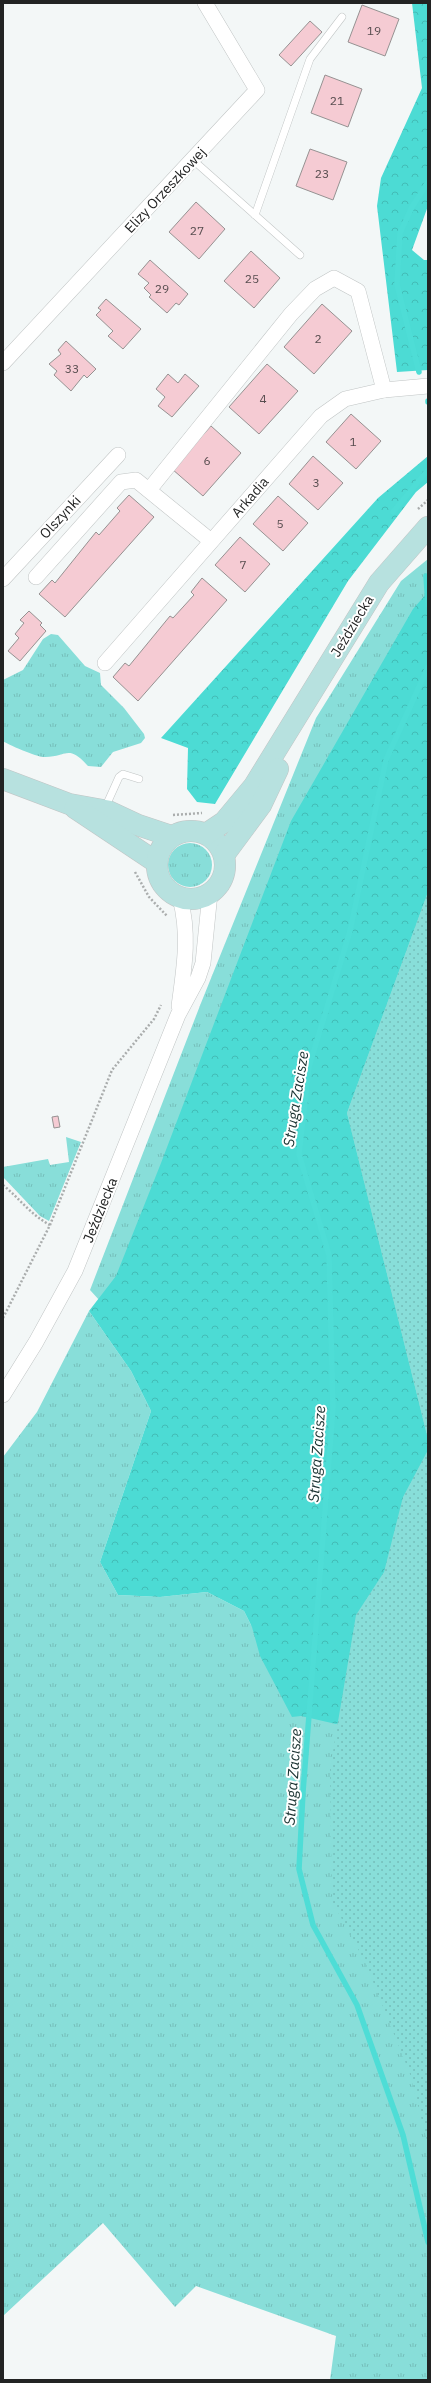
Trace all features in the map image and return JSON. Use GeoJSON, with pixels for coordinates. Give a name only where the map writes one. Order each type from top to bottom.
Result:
{"type":"FeatureCollection","features":[{"type":"Feature","properties":{"kind":"street","name":"Elizy Orzeszkowej"},"geometry":{"type":"LineString","coordinates":[[3,363],[257,90],[205,3]]}},
{"type":"Feature","properties":{"kind":"street"},"geometry":{"type":"LineString","coordinates":[[149,490],[291,314],[315,289],[334,278],[358,291],[384,390]]}},
{"type":"Feature","properties":{"kind":"street","name":"Arkadia"},"geometry":{"type":"LineString","coordinates":[[105,663],[321,416],[345,399],[384,390],[428,386]]}},
{"type":"Feature","properties":{"kind":"street","name":"Olszynki"},"geometry":{"type":"LineString","coordinates":[[3,579],[118,455]]}},
{"type":"Feature","properties":{"kind":"street"},"geometry":{"type":"LineString","coordinates":[[36,577],[121,482],[136,480],[211,541]]}},
{"type":"Feature","properties":{"kind":"street","name":"Jeździecka"},"geometry":{"type":"LineString","coordinates":[[206,834],[216,829],[238,807],[288,734],[379,583],[428,527]]}},
{"type":"Feature","properties":{"kind":"street","name":"Jeździecka"},"geometry":{"type":"LineString","coordinates":[[224,855],[261,805],[276,773],[288,734]]}},
{"type":"Feature","properties":{"kind":"street"},"geometry":{"type":"LineString","coordinates":[[3,779],[69,804],[104,810],[171,836]]}},
{"type":"Feature","properties":{"kind":"street"},"geometry":{"type":"LineString","coordinates":[[69,804],[156,862]]}},
{"type":"Feature","properties":{"kind":"street"},"geometry":{"type":"LineString","coordinates":[[194,830],[206,834],[218,844],[224,855],[224,874],[218,886],[210,893],[198,898],[180,898],[170,893],[162,884],[157,874],[156,862],[163,844],[171,836],[182,831],[194,830]]}},
{"type":"Feature","properties":{"kind":"street","name":"Jeździecka"},"geometry":{"type":"LineString","coordinates":[[3,1395],[36,1342],[75,1271],[178,1015],[198,978],[203,963],[210,893]]}},
{"type":"Feature","properties":{"kind":"street","name":"Jeździecka"},"geometry":{"type":"LineString","coordinates":[[178,1015],[187,938],[186,918],[180,898]]}},
{"type":"Feature","properties":{"kind":"lane"},"geometry":{"type":"LineString","coordinates":[[255,215],[310,59],[342,17]]}},
{"type":"Feature","properties":{"kind":"lane"},"geometry":{"type":"LineString","coordinates":[[193,160],[300,255]]}},
{"type":"Feature","properties":{"kind":"lane"},"geometry":{"type":"LineString","coordinates":[[104,810],[119,777],[123,774],[139,779]]}},
{"type":"Feature","properties":{"kind":"path"},"geometry":{"type":"LineString","coordinates":[[168,816],[207,811]]}},
{"type":"Feature","properties":{"kind":"path"},"geometry":{"type":"LineString","coordinates":[[128,842],[123,852],[149,898],[170,919]]}},
{"type":"Feature","properties":{"kind":"path"},"geometry":{"type":"LineString","coordinates":[[3,1318],[50,1225],[112,1070],[154,1019],[163,1001]]}},
{"type":"Feature","properties":{"kind":"path"},"geometry":{"type":"LineString","coordinates":[[3,1185],[19,1198],[37,1218],[50,1225]]}},
{"type":"Feature","properties":{"kind":"green space"},"geometry":{"type":"Polygon","coordinates":[[[412,3],[428,3],[428,206],[412,250],[424,260],[428,260],[428,370],[397,372],[377,206],[381,178],[422,88],[412,3]]]}},
{"type":"Feature","properties":{"kind":"green space"},"geometry":{"type":"Polygon","coordinates":[[[428,456],[428,482],[416,492],[348,581],[215,804],[197,802],[187,789],[188,748],[161,738],[378,498],[428,456]]]}},
{"type":"Feature","properties":{"kind":"green space"},"geometry":{"type":"Polygon","coordinates":[[[428,559],[428,2380],[330,2380],[336,2336],[196,2286],[175,2307],[103,2223],[3,2316],[3,1457],[37,1412],[89,1311],[131,1371],[151,1411],[100,1562],[118,1595],[160,1597],[207,1592],[244,1611],[252,1626],[187,1397],[90,1290],[201,1003],[316,718],[401,581],[428,559]]]}},
{"type":"Feature","properties":{"kind":"green space"},"geometry":{"type":"Polygon","coordinates":[[[428,592],[428,892],[347,1113],[428,1439],[428,1574],[396,1701],[336,1724],[301,1716],[292,1717],[260,1656],[252,1627],[244,1611],[207,1592],[160,1597],[118,1595],[100,1562],[151,1411],[131,1371],[89,1311],[116,1276],[161,1163],[291,821],[413,609],[428,592]]]}},
{"type":"Feature","properties":{"kind":"green space"},"geometry":{"type":"Polygon","coordinates":[[[51,634],[58,635],[85,666],[100,673],[101,685],[124,708],[144,734],[145,738],[141,743],[113,752],[101,767],[88,766],[81,759],[71,753],[43,757],[22,750],[3,741],[3,680],[23,670],[43,639],[51,634]]]}},
{"type":"Feature","properties":{"kind":"green space"},"geometry":{"type":"Polygon","coordinates":[[[186,843],[194,843],[199,844],[206,849],[211,856],[211,874],[206,881],[199,886],[186,887],[178,884],[171,877],[168,869],[168,861],[171,853],[178,846],[186,843]]]}},
{"type":"Feature","properties":{"kind":"green space"},"geometry":{"type":"Polygon","coordinates":[[[428,892],[428,1439],[347,1113],[428,892]]]}},
{"type":"Feature","properties":{"kind":"green space"},"geometry":{"type":"Polygon","coordinates":[[[66,1137],[81,1142],[49,1221],[40,1216],[3,1177],[3,1167],[48,1159],[50,1165],[69,1162],[66,1137]]]}},
{"type":"Feature","properties":{"kind":"green space"},"geometry":{"type":"Polygon","coordinates":[[[428,1450],[428,2145],[410,2074],[365,1962],[332,1901],[330,1769],[356,1615],[384,1572],[403,1497],[428,1450]]]}},
{"type":"Feature","properties":{"kind":"building"},"geometry":{"type":"Polygon","coordinates":[[[362,5],[399,19],[385,56],[348,42],[362,5]]]}},
{"type":"Feature","properties":{"kind":"building"},"geometry":{"type":"Polygon","coordinates":[[[310,21],[322,32],[291,66],[279,55],[310,21]]]}},
{"type":"Feature","properties":{"kind":"building"},"geometry":{"type":"Polygon","coordinates":[[[325,75],[362,89],[348,127],[311,113],[325,75]]]}},
{"type":"Feature","properties":{"kind":"building"},"geometry":{"type":"Polygon","coordinates":[[[310,149],[347,162],[333,200],[296,186],[310,149]]]}},
{"type":"Feature","properties":{"kind":"building"},"geometry":{"type":"Polygon","coordinates":[[[196,202],[225,229],[199,259],[169,232],[196,202]]]}},
{"type":"Feature","properties":{"kind":"building"},"geometry":{"type":"Polygon","coordinates":[[[251,251],[280,278],[254,308],[224,281],[251,251]]]}},
{"type":"Feature","properties":{"kind":"building"},"geometry":{"type":"Polygon","coordinates":[[[150,260],[188,294],[179,305],[176,303],[167,313],[149,297],[151,295],[144,288],[149,283],[138,274],[150,260]]]}},
{"type":"Feature","properties":{"kind":"building"},"geometry":{"type":"Polygon","coordinates":[[[106,299],[141,329],[123,349],[108,336],[113,331],[96,315],[101,310],[98,308],[106,299]]]}},
{"type":"Feature","properties":{"kind":"building"},"geometry":{"type":"Polygon","coordinates":[[[322,304],[352,331],[314,374],[284,347],[322,304]]]}},
{"type":"Feature","properties":{"kind":"building"},"geometry":{"type":"Polygon","coordinates":[[[66,341],[96,369],[87,378],[84,375],[71,391],[54,375],[57,371],[49,364],[61,354],[58,350],[66,341]]]}},
{"type":"Feature","properties":{"kind":"building"},"geometry":{"type":"Polygon","coordinates":[[[267,364],[298,391],[259,434],[229,407],[267,364]]]}},
{"type":"Feature","properties":{"kind":"building"},"geometry":{"type":"Polygon","coordinates":[[[168,374],[178,383],[185,374],[199,386],[172,417],[158,406],[165,397],[156,389],[168,374]]]}},
{"type":"Feature","properties":{"kind":"building"},"geometry":{"type":"Polygon","coordinates":[[[351,414],[381,441],[356,469],[326,442],[351,414]]]}},
{"type":"Feature","properties":{"kind":"building"},"geometry":{"type":"Polygon","coordinates":[[[211,426],[241,453],[203,496],[172,469],[211,426]]]}},
{"type":"Feature","properties":{"kind":"building"},"geometry":{"type":"Polygon","coordinates":[[[313,456],[343,483],[318,510],[289,484],[313,456]]]}},
{"type":"Feature","properties":{"kind":"building"},"geometry":{"type":"Polygon","coordinates":[[[129,495],[154,517],[65,617],[39,594],[52,580],[55,583],[96,532],[99,535],[120,511],[117,508],[129,495]]]}},
{"type":"Feature","properties":{"kind":"building"},"geometry":{"type":"Polygon","coordinates":[[[278,496],[308,523],[283,551],[253,524],[278,496]]]}},
{"type":"Feature","properties":{"kind":"building"},"geometry":{"type":"Polygon","coordinates":[[[240,537],[270,564],[245,592],[215,565],[240,537]]]}},
{"type":"Feature","properties":{"kind":"building"},"geometry":{"type":"Polygon","coordinates":[[[202,578],[227,600],[138,701],[113,677],[125,663],[129,666],[170,616],[173,618],[194,595],[191,592],[202,578]]]}},
{"type":"Feature","properties":{"kind":"building"},"geometry":{"type":"Polygon","coordinates":[[[29,611],[42,623],[40,625],[46,631],[20,661],[8,651],[19,638],[15,634],[24,623],[20,620],[29,611]]]}},
{"type":"Feature","properties":{"kind":"building"},"geometry":{"type":"Polygon","coordinates":[[[58,1116],[60,1127],[54,1128],[52,1117],[58,1116]]]}},
{"type":"Feature","properties":{"kind":"waterway","name":"Struga Zacisze"},"geometry":{"type":"LineString","coordinates":[[419,372],[397,284],[400,233],[412,207],[428,182]]}},
{"type":"Feature","properties":{"kind":"waterway","name":"Struga Zacisze"},"geometry":{"type":"LineString","coordinates":[[393,512],[428,470]]}},
{"type":"Feature","properties":{"kind":"waterway","name":"Struga Zacisze"},"geometry":{"type":"LineString","coordinates":[[426,576],[428,605]]}},
{"type":"Feature","properties":{"kind":"waterway","name":"Struga Zacisze"},"geometry":{"type":"LineString","coordinates":[[428,667],[386,760],[350,931],[309,1067],[299,1154],[329,1255],[333,1409],[303,1792],[299,1869],[313,1925],[357,2005],[403,2135],[428,2242]]}}]}
